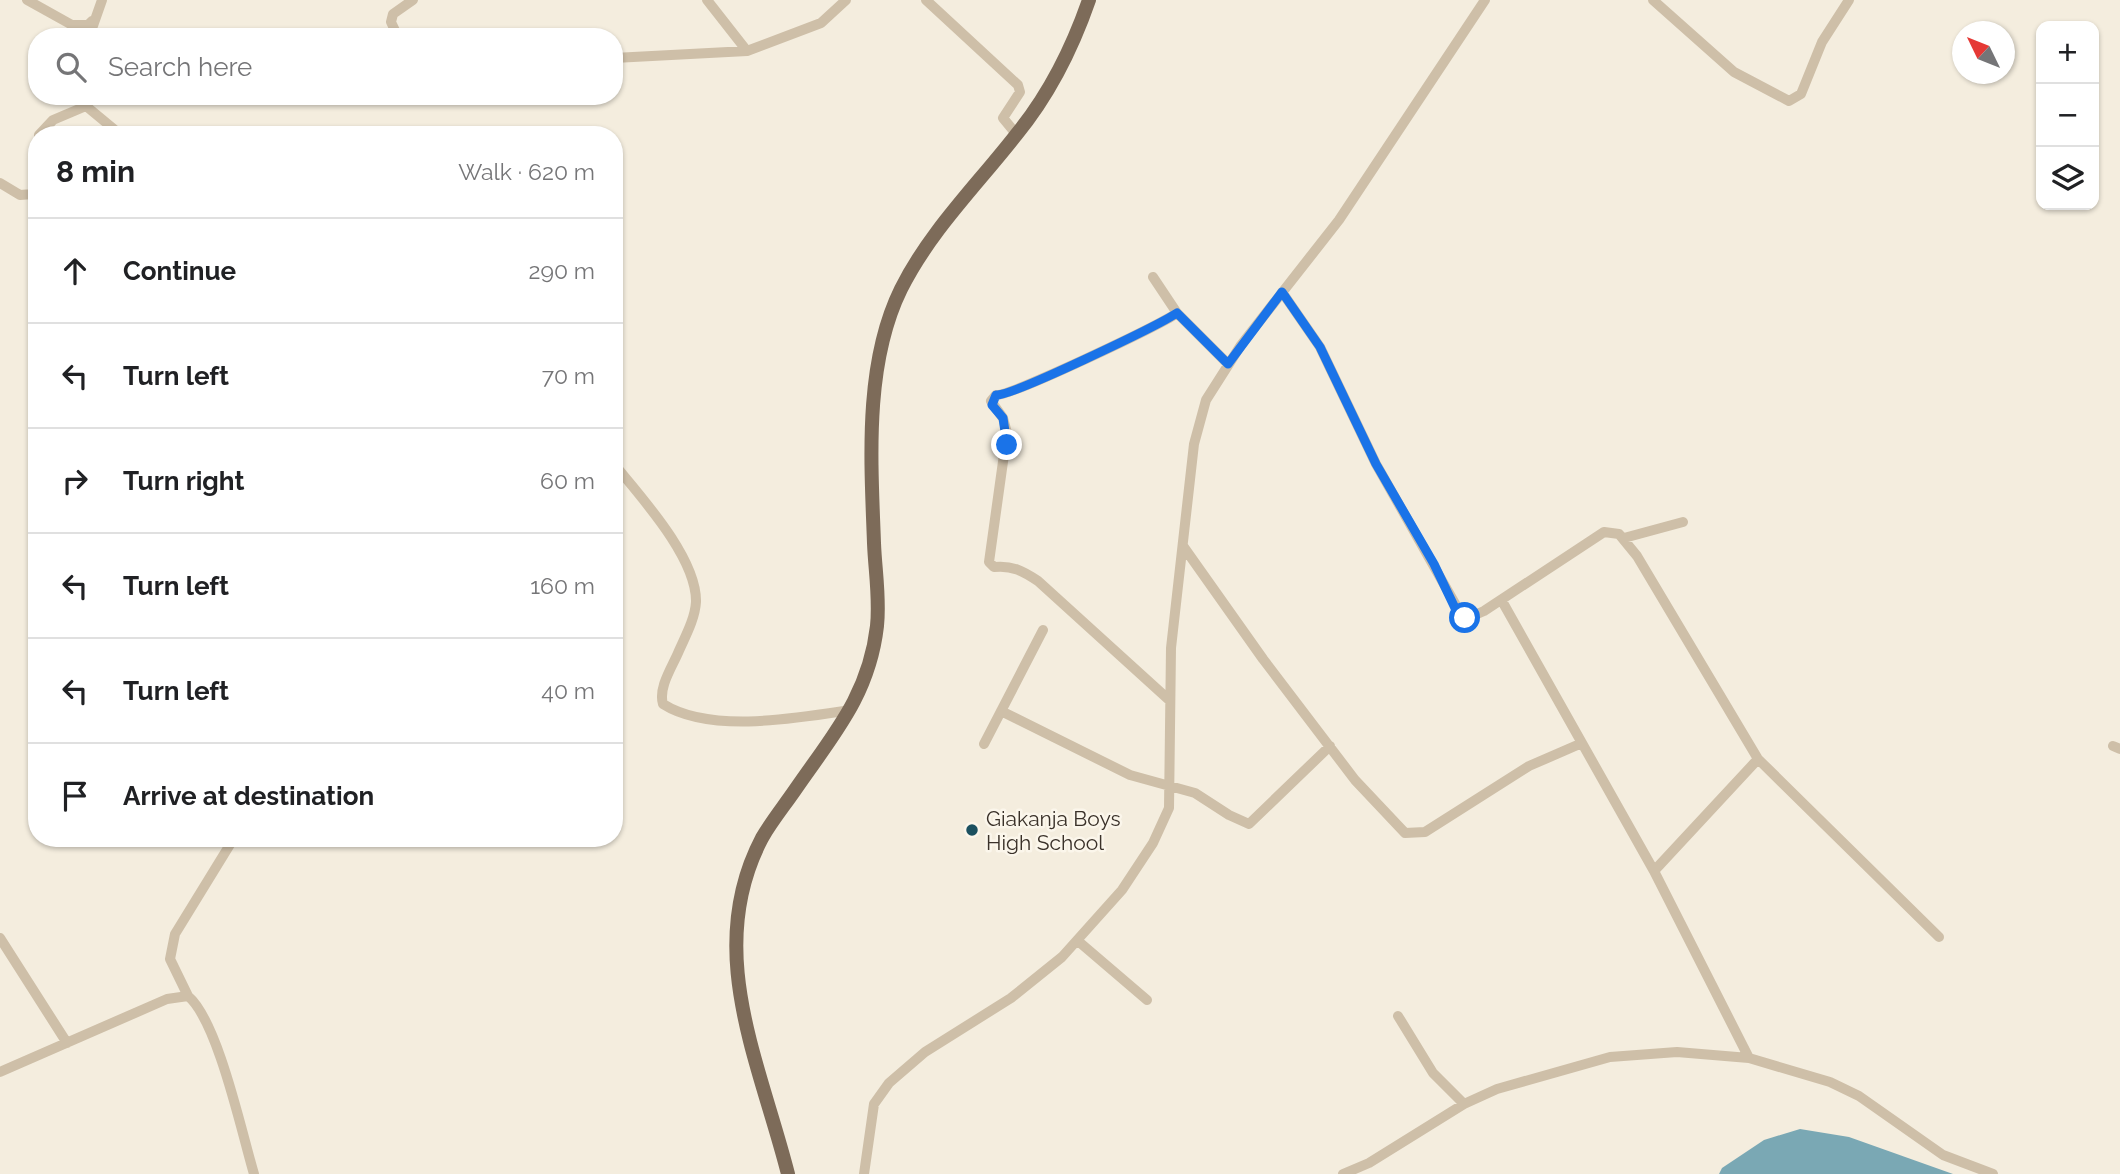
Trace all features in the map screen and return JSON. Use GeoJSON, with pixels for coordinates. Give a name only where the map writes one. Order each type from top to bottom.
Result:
{"type":"FeatureCollection","features":[{"type":"Feature","properties":{"kind":"main road"},"geometry":{"type":"LineString","coordinates":[[788,1174],[742,1015],[735,955],[740,897],[763,838],[851,710],[872,651],[877,625],[872,477],[877,380],[890,319],[900,292],[935,234],[1017,135],[1057,74],[1079,30],[1089,0]]}},
{"type":"Feature","properties":{"kind":"street"},"geometry":{"type":"LineString","coordinates":[[27,0],[72,26],[88,25],[92,21]]}},
{"type":"Feature","properties":{"kind":"street"},"geometry":{"type":"LineString","coordinates":[[91,28],[102,0]]}},
{"type":"Feature","properties":{"kind":"street"},"geometry":{"type":"LineString","coordinates":[[394,28],[391,22],[393,14],[413,0]]}},
{"type":"Feature","properties":{"kind":"street"},"geometry":{"type":"LineString","coordinates":[[707,0],[747,51]]}},
{"type":"Feature","properties":{"kind":"street"},"geometry":{"type":"LineString","coordinates":[[623,58],[747,51],[821,23],[846,0]]}},
{"type":"Feature","properties":{"kind":"street"},"geometry":{"type":"LineString","coordinates":[[926,0],[1018,85],[1020,92],[1003,118],[1017,135]]}},
{"type":"Feature","properties":{"kind":"street"},"geometry":{"type":"LineString","coordinates":[[864,1174],[871,1114],[874,1104],[888,1083],[925,1052],[1029,985],[1078,941],[1122,890],[1143,860],[1169,808],[1171,788],[1168,699],[1198,424],[1206,400],[1228,364],[1339,220],[1485,0]]}},
{"type":"Feature","properties":{"kind":"street"},"geometry":{"type":"LineString","coordinates":[[1653,0],[1734,72],[1789,101],[1801,93],[1822,42],[1849,0]]}},
{"type":"Feature","properties":{"kind":"street"},"geometry":{"type":"LineString","coordinates":[[47,126],[77,105]]}},
{"type":"Feature","properties":{"kind":"street"},"geometry":{"type":"LineString","coordinates":[[88,105],[106,126]]}},
{"type":"Feature","properties":{"kind":"street"},"geometry":{"type":"LineString","coordinates":[[0,183],[20,195],[28,194]]}},
{"type":"Feature","properties":{"kind":"street"},"geometry":{"type":"LineString","coordinates":[[1153,277],[1177,313],[1228,364]]}},
{"type":"Feature","properties":{"kind":"street"},"geometry":{"type":"LineString","coordinates":[[1282,292],[1320,347],[1376,464],[1459,614],[1468,618],[1502,601],[1604,532],[1614,531],[1624,538],[1758,759],[1939,937]]}},
{"type":"Feature","properties":{"kind":"street"},"geometry":{"type":"LineString","coordinates":[[1168,699],[1038,581],[1024,572],[1008,566],[994,567],[989,562],[1007,433],[1003,418],[991,401],[996,395],[1003,396],[1040,382],[1083,358],[1151,330],[1177,313]]}},
{"type":"Feature","properties":{"kind":"street"},"geometry":{"type":"LineString","coordinates":[[623,475],[687,564],[694,583],[696,603],[692,619],[663,688],[663,704],[673,710],[725,720],[754,722],[851,710]]}},
{"type":"Feature","properties":{"kind":"street"},"geometry":{"type":"LineString","coordinates":[[1624,538],[1683,522]]}},
{"type":"Feature","properties":{"kind":"street"},"geometry":{"type":"LineString","coordinates":[[1183,547],[1263,659],[1330,746],[1382,812],[1409,835],[1425,832],[1529,766],[1582,743]]}},
{"type":"Feature","properties":{"kind":"street"},"geometry":{"type":"LineString","coordinates":[[1502,601],[1654,871],[1749,1058]]}},
{"type":"Feature","properties":{"kind":"street"},"geometry":{"type":"LineString","coordinates":[[984,744],[1042,630]]}},
{"type":"Feature","properties":{"kind":"street"},"geometry":{"type":"LineString","coordinates":[[1001,712],[1130,775],[1195,793],[1229,815],[1249,824],[1330,746]]}},
{"type":"Feature","properties":{"kind":"street"},"geometry":{"type":"LineString","coordinates":[[1654,871],[1758,759]]}},
{"type":"Feature","properties":{"kind":"street"},"geometry":{"type":"LineString","coordinates":[[228,847],[175,934],[170,959],[188,996],[199,1008],[225,1075],[254,1174]]}},
{"type":"Feature","properties":{"kind":"street"},"geometry":{"type":"LineString","coordinates":[[0,938],[67,1043]]}},
{"type":"Feature","properties":{"kind":"street"},"geometry":{"type":"LineString","coordinates":[[1078,941],[1147,1000]]}},
{"type":"Feature","properties":{"kind":"street"},"geometry":{"type":"LineString","coordinates":[[0,1072],[167,999],[188,996]]}},
{"type":"Feature","properties":{"kind":"street"},"geometry":{"type":"LineString","coordinates":[[1398,1016],[1433,1073],[1464,1104]]}},
{"type":"Feature","properties":{"kind":"street"},"geometry":{"type":"LineString","coordinates":[[1343,1174],[1369,1163],[1464,1104],[1497,1089],[1610,1057],[1676,1052],[1749,1058],[1830,1082],[1859,1096],[1943,1156],[1993,1174]]}},
{"type":"Feature","properties":{"kind":"water"},"geometry":{"type":"Polygon","coordinates":[[[1800,1129],[1849,1137],[1953,1174],[1719,1174],[1722,1168],[1764,1140],[1800,1129]]]}},
{"type":"Feature","properties":{"kind":"place","name":"Giakanja Boys High School"},"geometry":{"type":"Point","coordinates":[972,830]}},
{"type":"Feature","properties":{"kind":"route"},"geometry":{"type":"LineString","coordinates":[[1007,445],[1003,418],[991,401],[996,395],[1003,396],[1040,382],[1071,363],[1151,330],[1177,313],[1214,353],[1228,364],[1282,292],[1306,323],[1320,347],[1376,464],[1434,564],[1455,608],[1465,618]]}}]}
